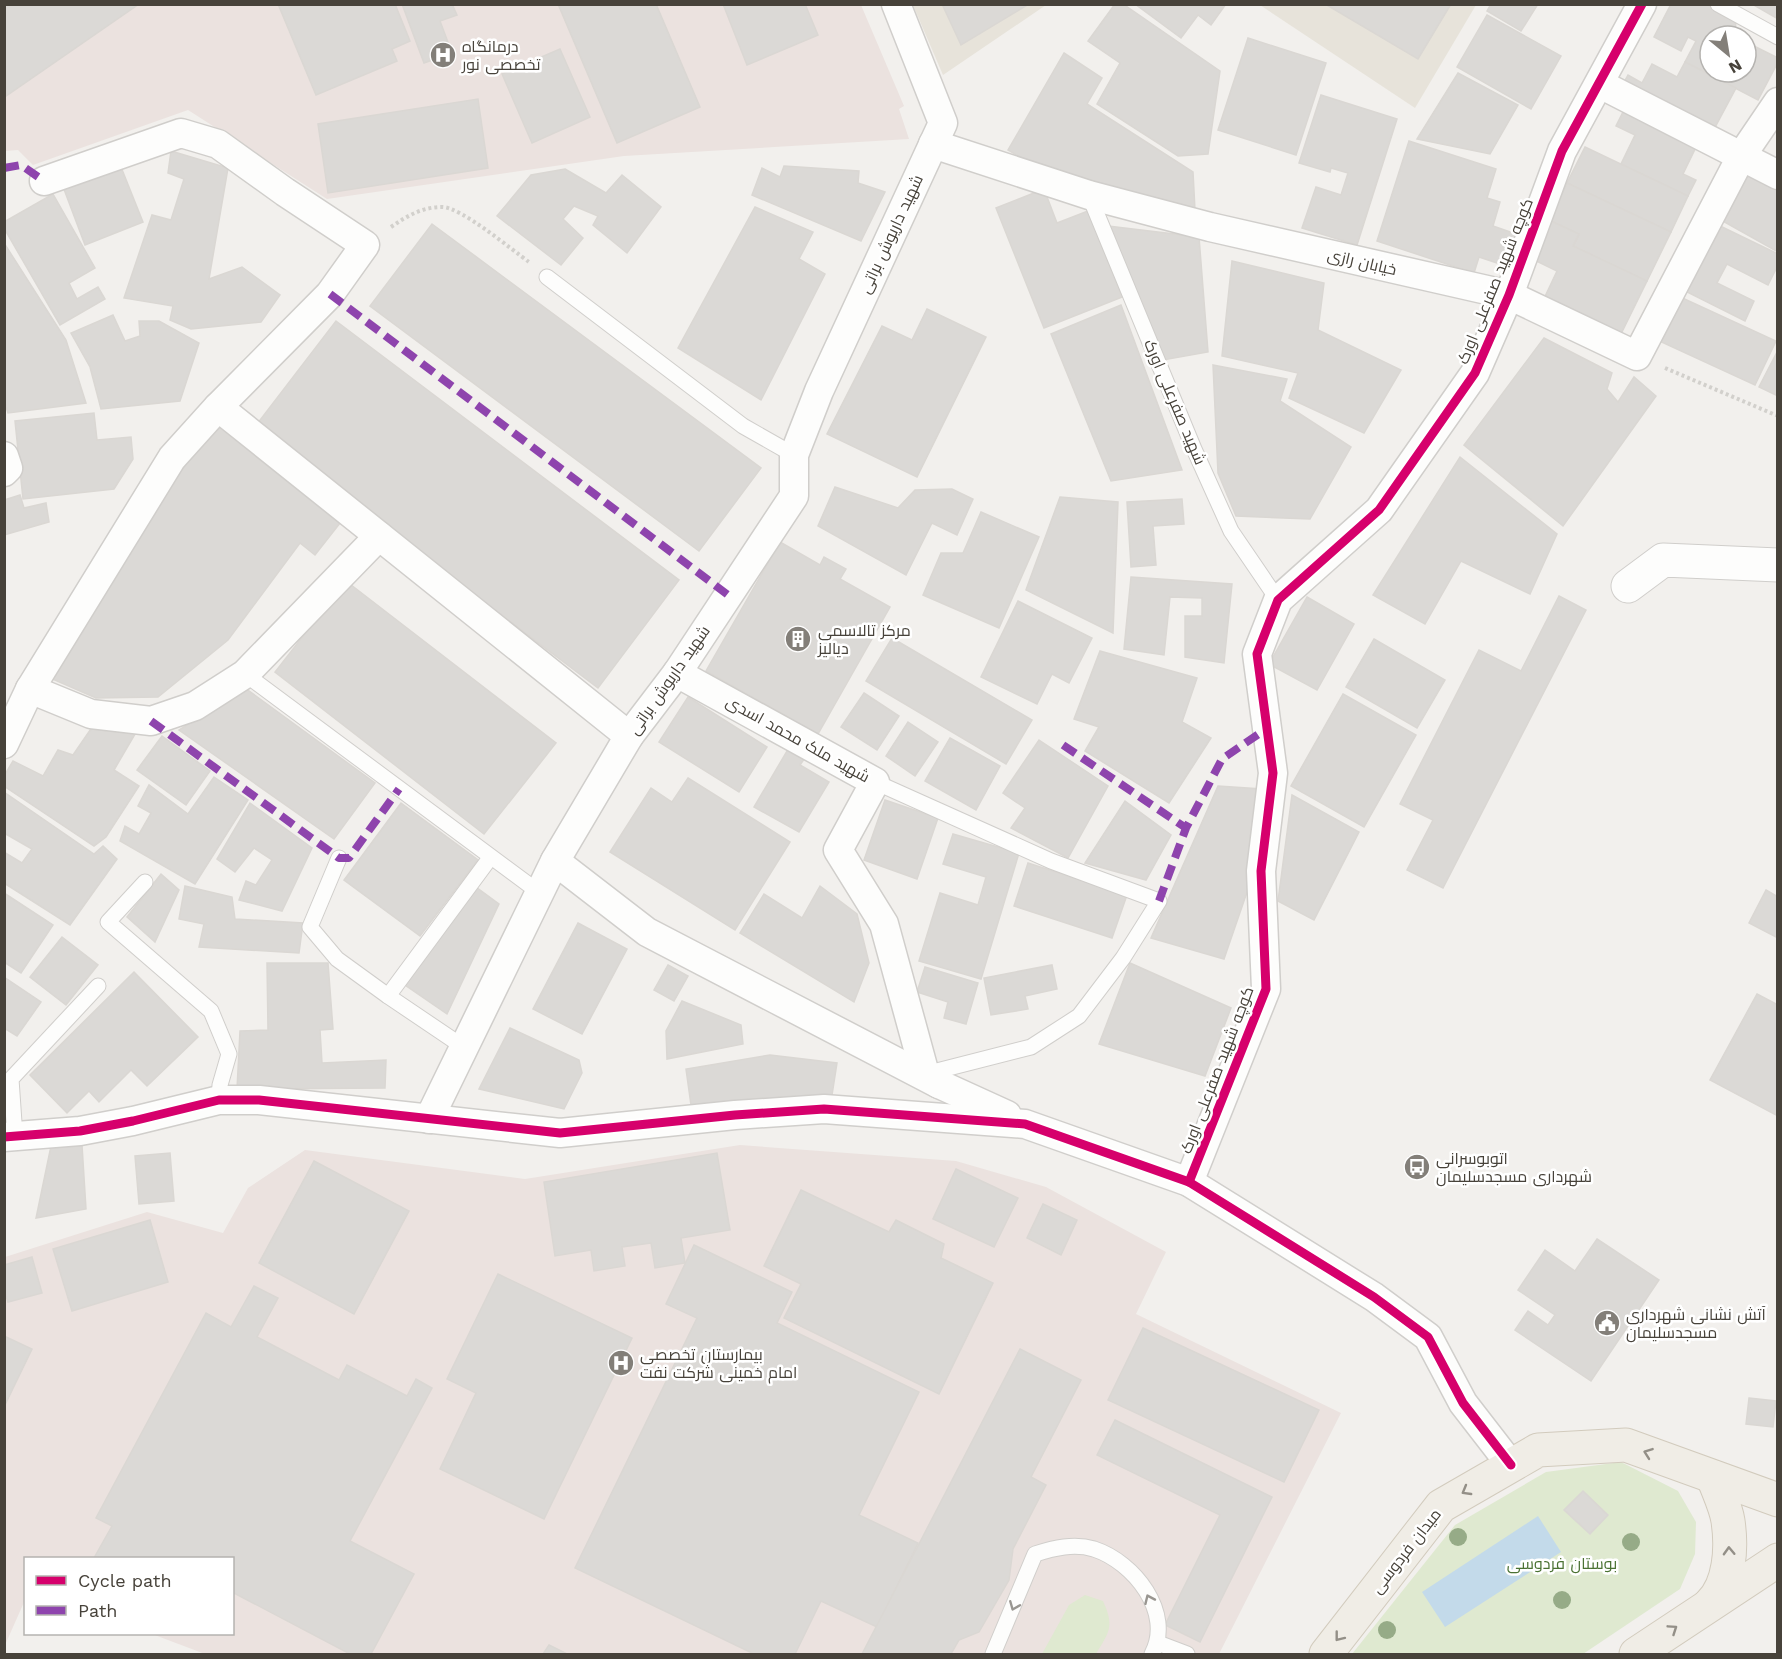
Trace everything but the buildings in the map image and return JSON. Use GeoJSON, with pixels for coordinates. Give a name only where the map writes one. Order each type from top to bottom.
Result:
{"type":"FeatureCollection","features":[{"type":"Feature","properties":{"kind":"main road","name":"میدان فردوسی"},"geometry":{"type":"LineString","coordinates":[[1326,1654],[1441,1506],[1538,1450],[1626,1445],[1778,1500]]}},
{"type":"Feature","properties":{"kind":"main road"},"geometry":{"type":"LineString","coordinates":[[1710,1605],[1717,1598],[1730,1563],[1728,1520],[1713,1477]]}},
{"type":"Feature","properties":{"kind":"main road"},"geometry":{"type":"LineString","coordinates":[[1636,1654],[1778,1560]]}},
{"type":"Feature","properties":{"kind":"street","name":"شهید داریوش براتی"},"geometry":{"type":"LineString","coordinates":[[429,1119],[555,861],[629,736],[677,673],[794,496],[794,455],[819,392],[943,123],[896,4]]}},
{"type":"Feature","properties":{"kind":"street","name":"کوچه شهید صفرعلی اورک"},"geometry":{"type":"LineString","coordinates":[[1189,1182],[1266,989],[1261,871],[1273,773],[1257,654],[1278,600],[1379,510],[1475,373],[1509,295],[1562,151],[1642,4]]}},
{"type":"Feature","properties":{"kind":"street"},"geometry":{"type":"LineString","coordinates":[[1600,84],[1778,175]]}},
{"type":"Feature","properties":{"kind":"street"},"geometry":{"type":"LineString","coordinates":[[1637,356],[1742,155],[1778,102]]}},
{"type":"Feature","properties":{"kind":"street"},"geometry":{"type":"LineString","coordinates":[[4,744],[30,689],[172,458],[218,406],[330,294],[365,245],[218,144],[182,133],[44,181]]}},
{"type":"Feature","properties":{"kind":"street","name":"خیابان رازی"},"geometry":{"type":"LineString","coordinates":[[933,144],[1089,195],[1210,227],[1509,295],[1637,356]]}},
{"type":"Feature","properties":{"kind":"street"},"geometry":{"type":"LineString","coordinates":[[218,406],[629,736]]}},
{"type":"Feature","properties":{"kind":"street"},"geometry":{"type":"LineString","coordinates":[[4,456],[8,468],[4,472]]}},
{"type":"Feature","properties":{"kind":"street"},"geometry":{"type":"LineString","coordinates":[[30,689],[91,714],[152,721],[195,706],[245,674],[379,536]]}},
{"type":"Feature","properties":{"kind":"street"},"geometry":{"type":"LineString","coordinates":[[1628,586],[1663,560],[1778,565]]}},
{"type":"Feature","properties":{"kind":"street","name":"شهید ملک محمد اسدی"},"geometry":{"type":"LineString","coordinates":[[677,673],[875,782],[838,850],[884,924],[932,1079]]}},
{"type":"Feature","properties":{"kind":"street"},"geometry":{"type":"LineString","coordinates":[[555,861],[647,932],[932,1079],[1025,1124],[1189,1182],[1374,1297],[1428,1337],[1463,1403],[1511,1465]]}},
{"type":"Feature","properties":{"kind":"street"},"geometry":{"type":"LineString","coordinates":[[10,1137],[80,1131],[219,1100],[259,1100],[560,1132],[824,1108],[1025,1124]]}},
{"type":"Feature","properties":{"kind":"lane"},"geometry":{"type":"LineString","coordinates":[[1718,4],[1778,37]]}},
{"type":"Feature","properties":{"kind":"lane","name":"شهید صفرعلی اورک"},"geometry":{"type":"LineString","coordinates":[[1089,195],[1194,449],[1231,531],[1278,600]]}},
{"type":"Feature","properties":{"kind":"lane"},"geometry":{"type":"LineString","coordinates":[[548,277],[743,426],[794,455]]}},
{"type":"Feature","properties":{"kind":"lane"},"geometry":{"type":"LineString","coordinates":[[245,674],[540,893]]}},
{"type":"Feature","properties":{"kind":"lane"},"geometry":{"type":"LineString","coordinates":[[875,782],[1051,861],[1159,901],[1123,958],[1079,1016],[1031,1047],[932,1079]]}},
{"type":"Feature","properties":{"kind":"lane"},"geometry":{"type":"LineString","coordinates":[[339,858],[310,927],[337,959],[465,1048]]}},
{"type":"Feature","properties":{"kind":"lane"},"geometry":{"type":"LineString","coordinates":[[388,996],[490,858]]}},
{"type":"Feature","properties":{"kind":"lane"},"geometry":{"type":"LineString","coordinates":[[145,882],[108,922],[211,1011],[229,1054],[220,1084],[219,1100]]}},
{"type":"Feature","properties":{"kind":"lane"},"geometry":{"type":"LineString","coordinates":[[10,1137],[11,1079],[98,986]]}},
{"type":"Feature","properties":{"kind":"lane"},"geometry":{"type":"LineString","coordinates":[[993,1654],[1035,1554],[1062,1546],[1093,1549],[1121,1562],[1143,1584],[1155,1612],[1159,1632],[1155,1649],[1187,1654]]}},
{"type":"Feature","properties":{"kind":"path"},"geometry":{"type":"LineString","coordinates":[[365,245],[413,212],[444,207],[465,216],[548,277]]}},
{"type":"Feature","properties":{"kind":"path"},"geometry":{"type":"LineString","coordinates":[[1637,356],[1778,416]]}},
{"type":"Feature","properties":{"kind":"shaded area","name":"درمانگاه تخصصی نور"},"geometry":{"type":"Polygon","coordinates":[[[5,4],[861,5],[904,106],[899,109],[909,139],[624,156],[327,199],[188,110],[33,165],[18,150],[5,151],[5,4]]]}},
{"type":"Feature","properties":{"kind":"shaded area"},"geometry":{"type":"Polygon","coordinates":[[[913,5],[1046,5],[943,75],[913,5]]]}},
{"type":"Feature","properties":{"kind":"shaded area"},"geometry":{"type":"Polygon","coordinates":[[[1260,5],[1476,5],[1415,108],[1260,5]]]}},
{"type":"Feature","properties":{"kind":"shaded area","name":"بیمارستان تخصصی امام خمینی شرکت نفت"},"geometry":{"type":"Polygon","coordinates":[[[740,1145],[956,1161],[1046,1187],[1166,1252],[1136,1314],[1341,1413],[1219,1654],[205,1654],[155,1635],[234,1635],[234,1557],[24,1557],[24,1602],[5,1645],[5,1257],[147,1212],[223,1233],[248,1188],[305,1150],[525,1179],[740,1145]]]}},
{"type":"Feature","properties":{"kind":"green space","name":"بوستان فردوسی"},"geometry":{"type":"Polygon","coordinates":[[[1621,1462],[1678,1491],[1696,1522],[1695,1554],[1680,1589],[1583,1654],[1352,1654],[1455,1525],[1546,1472],[1621,1462]]]}},
{"type":"Feature","properties":{"kind":"green space"},"geometry":{"type":"Polygon","coordinates":[[[1085,1595],[1103,1601],[1109,1617],[1109,1629],[1096,1654],[1042,1654],[1069,1605],[1085,1595]]]}},
{"type":"Feature","properties":{"kind":"water"},"geometry":{"type":"Polygon","coordinates":[[[1538,1516],[1561,1552],[1445,1627],[1422,1592],[1538,1516]]]}},
{"type":"Feature","properties":{"kind":"marked path"},"geometry":{"type":"LineString","coordinates":[[4,168],[21,165],[44,181]]}},
{"type":"Feature","properties":{"kind":"marked path"},"geometry":{"type":"LineString","coordinates":[[330,294],[728,595]]}},
{"type":"Feature","properties":{"kind":"marked path"},"geometry":{"type":"LineString","coordinates":[[151,721],[339,858],[349,858],[399,789]]}},
{"type":"Feature","properties":{"kind":"marked path"},"geometry":{"type":"LineString","coordinates":[[1159,901],[1186,828],[1222,759],[1266,729]]}},
{"type":"Feature","properties":{"kind":"marked path"},"geometry":{"type":"LineString","coordinates":[[1063,745],[1186,828]]}},
{"type":"Feature","properties":{"kind":"cycle path"},"geometry":{"type":"LineString","coordinates":[[1189,1182],[1266,989],[1261,871],[1273,773],[1257,654],[1278,600],[1379,510],[1475,373],[1509,295],[1562,151],[1642,4]]}},
{"type":"Feature","properties":{"kind":"cycle path"},"geometry":{"type":"LineString","coordinates":[[4,1137],[80,1131],[219,1100],[259,1100],[560,1133],[735,1115],[824,1109],[1025,1124],[1189,1182],[1374,1297],[1428,1337],[1463,1403],[1511,1465]]}},
{"type":"Feature","properties":{"kind":"place","name":"درمانگاه تخصصی نور"},"geometry":{"type":"Point","coordinates":[443,55]}},
{"type":"Feature","properties":{"kind":"place","name":"مرکز تالاسمی دیالیز"},"geometry":{"type":"Point","coordinates":[798,639]}},
{"type":"Feature","properties":{"kind":"place","name":"اتوبوسرانی شهرداری مسجدسلیمان"},"geometry":{"type":"Point","coordinates":[1417,1167]}},
{"type":"Feature","properties":{"kind":"place","name":"آتش نشانی شهرداری مسجدسلیمان"},"geometry":{"type":"Point","coordinates":[1607,1323]}},
{"type":"Feature","properties":{"kind":"place","name":"بیمارستان تخصصی امام خمینی شرکت نفت"},"geometry":{"type":"Point","coordinates":[621,1363]}}]}
